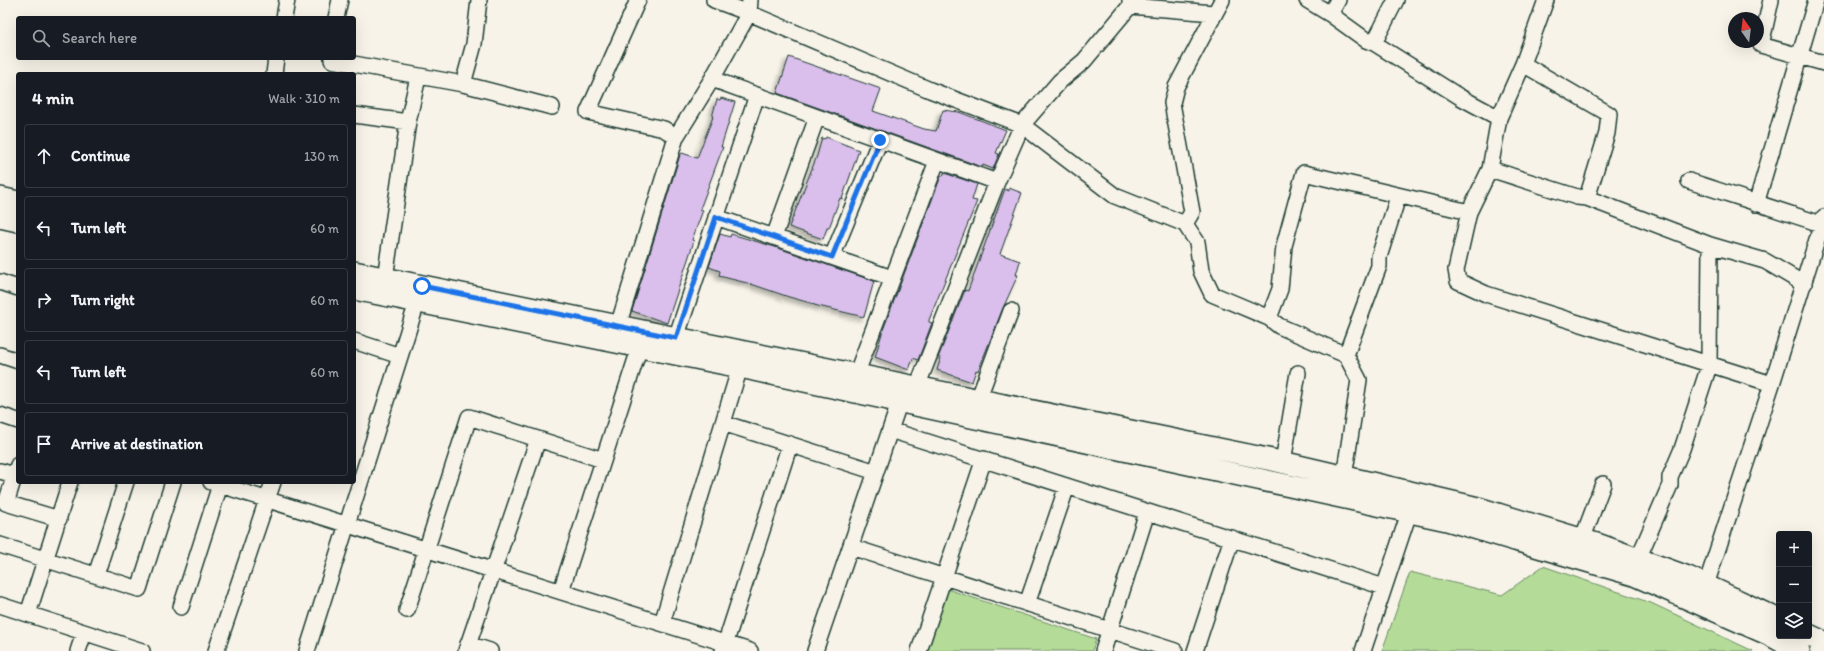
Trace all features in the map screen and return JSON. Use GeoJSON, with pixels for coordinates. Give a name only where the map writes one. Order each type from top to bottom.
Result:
{"type":"FeatureCollection","features":[{"type":"Feature","properties":{"kind":"highway"},"geometry":{"type":"LineString","coordinates":[[1821,651],[1824,642]]}},
{"type":"Feature","properties":{"kind":"street"},"geometry":{"type":"LineString","coordinates":[[284,16],[287,0]]}},
{"type":"Feature","properties":{"kind":"street"},"geometry":{"type":"LineString","coordinates":[[336,16],[340,0]]}},
{"type":"Feature","properties":{"kind":"street"},"geometry":{"type":"LineString","coordinates":[[463,84],[474,44],[479,0]]}},
{"type":"Feature","properties":{"kind":"street"},"geometry":{"type":"LineString","coordinates":[[638,0],[588,112],[664,130],[676,137]]}},
{"type":"Feature","properties":{"kind":"street"},"geometry":{"type":"LineString","coordinates":[[714,0],[750,6],[930,90],[1022,125],[1115,196],[1185,224],[1197,242],[1201,271],[1212,294],[1270,318],[1279,326],[1346,355],[1359,380],[1344,476]]}},
{"type":"Feature","properties":{"kind":"street"},"geometry":{"type":"LineString","coordinates":[[1185,224],[1192,212],[1172,103],[1176,87],[1213,13],[1222,0]]}},
{"type":"Feature","properties":{"kind":"street"},"geometry":{"type":"LineString","coordinates":[[1307,0],[1330,14],[1366,40],[1374,42],[1460,96],[1499,118]]}},
{"type":"Feature","properties":{"kind":"street"},"geometry":{"type":"LineString","coordinates":[[1330,14],[1338,0]]}},
{"type":"Feature","properties":{"kind":"street"},"geometry":{"type":"LineString","coordinates":[[1374,42],[1396,0]]}},
{"type":"Feature","properties":{"kind":"street"},"geometry":{"type":"LineString","coordinates":[[1546,0],[1522,64],[1499,118],[1490,169],[1469,212],[1456,270],[1458,282],[1486,294],[1709,366],[1772,384]]}},
{"type":"Feature","properties":{"kind":"street"},"geometry":{"type":"LineString","coordinates":[[1771,0],[1761,45],[1824,63]]}},
{"type":"Feature","properties":{"kind":"street"},"geometry":{"type":"LineString","coordinates":[[1756,204],[1801,56],[1816,0]]}},
{"type":"Feature","properties":{"kind":"street"},"geometry":{"type":"LineString","coordinates":[[816,651],[890,430],[1022,125],[1060,81],[1084,61],[1130,3],[1213,13]]}},
{"type":"Feature","properties":{"kind":"street"},"geometry":{"type":"LineString","coordinates":[[618,326],[676,137],[712,79],[750,6]]}},
{"type":"Feature","properties":{"kind":"street"},"geometry":{"type":"LineString","coordinates":[[274,72],[276,60]]}},
{"type":"Feature","properties":{"kind":"street"},"geometry":{"type":"LineString","coordinates":[[332,60],[418,77],[463,84],[552,106]]}},
{"type":"Feature","properties":{"kind":"street"},"geometry":{"type":"LineString","coordinates":[[1522,64],[1609,114],[1607,133],[1587,198]]}},
{"type":"Feature","properties":{"kind":"street"},"geometry":{"type":"LineString","coordinates":[[385,278],[408,122],[418,77]]}},
{"type":"Feature","properties":{"kind":"street"},"geometry":{"type":"LineString","coordinates":[[712,79],[997,182]]}},
{"type":"Feature","properties":{"kind":"street"},"geometry":{"type":"LineString","coordinates":[[676,338],[757,95]]}},
{"type":"Feature","properties":{"kind":"street"},"geometry":{"type":"LineString","coordinates":[[356,115],[408,122]]}},
{"type":"Feature","properties":{"kind":"street"},"geometry":{"type":"LineString","coordinates":[[774,237],[817,117]]}},
{"type":"Feature","properties":{"kind":"street"},"geometry":{"type":"LineString","coordinates":[[832,257],[880,140]]}},
{"type":"Feature","properties":{"kind":"street"},"geometry":{"type":"LineString","coordinates":[[856,375],[937,161]]}},
{"type":"Feature","properties":{"kind":"street"},"geometry":{"type":"LineString","coordinates":[[1490,169],[1577,198],[1587,198],[1710,245],[1765,260],[1804,284]]}},
{"type":"Feature","properties":{"kind":"street"},"geometry":{"type":"LineString","coordinates":[[1270,318],[1280,289],[1284,246],[1304,173],[1398,197],[1469,212]]}},
{"type":"Feature","properties":{"kind":"street"},"geometry":{"type":"LineString","coordinates":[[1689,181],[1756,204],[1823,220],[1772,384],[1706,585]]}},
{"type":"Feature","properties":{"kind":"street"},"geometry":{"type":"LineString","coordinates":[[1346,355],[1379,266],[1380,257],[1398,197]]}},
{"type":"Feature","properties":{"kind":"street"},"geometry":{"type":"LineString","coordinates":[[0,198],[16,202]]}},
{"type":"Feature","properties":{"kind":"street"},"geometry":{"type":"LineString","coordinates":[[0,217],[16,221]]}},
{"type":"Feature","properties":{"kind":"street"},"geometry":{"type":"LineString","coordinates":[[716,217],[892,278]]}},
{"type":"Feature","properties":{"kind":"street"},"geometry":{"type":"LineString","coordinates":[[1638,559],[1670,485],[1670,476],[1682,449],[1709,366],[1710,245]]}},
{"type":"Feature","properties":{"kind":"street"},"geometry":{"type":"LineString","coordinates":[[356,272],[385,278],[420,294],[642,339],[740,367],[978,400],[1284,462],[1344,476],[1412,502],[1447,520],[1634,575],[1770,635],[1799,651]]}},
{"type":"Feature","properties":{"kind":"street"},"geometry":{"type":"LineString","coordinates":[[0,282],[16,287]]}},
{"type":"Feature","properties":{"kind":"street"},"geometry":{"type":"LineString","coordinates":[[356,289],[420,294],[618,326],[642,339],[676,338],[856,375],[907,391],[1412,502],[1478,508],[1582,540],[1688,577],[1776,619]]}},
{"type":"Feature","properties":{"kind":"street"},"geometry":{"type":"LineString","coordinates":[[307,651],[420,294]]}},
{"type":"Feature","properties":{"kind":"street"},"geometry":{"type":"LineString","coordinates":[[978,400],[1011,311]]}},
{"type":"Feature","properties":{"kind":"street"},"geometry":{"type":"LineString","coordinates":[[561,591],[642,339]]}},
{"type":"Feature","properties":{"kind":"street"},"geometry":{"type":"LineString","coordinates":[[356,342],[400,356]]}},
{"type":"Feature","properties":{"kind":"street"},"geometry":{"type":"LineString","coordinates":[[0,355],[16,360]]}},
{"type":"Feature","properties":{"kind":"street"},"geometry":{"type":"LineString","coordinates":[[662,623],[740,367]]}},
{"type":"Feature","properties":{"kind":"street"},"geometry":{"type":"LineString","coordinates":[[1284,462],[1298,373]]}},
{"type":"Feature","properties":{"kind":"street"},"geometry":{"type":"LineString","coordinates":[[0,415],[16,420]]}},
{"type":"Feature","properties":{"kind":"street"},"geometry":{"type":"LineString","coordinates":[[407,610],[469,418],[603,460]]}},
{"type":"Feature","properties":{"kind":"street"},"geometry":{"type":"LineString","coordinates":[[723,423],[876,472]]}},
{"type":"Feature","properties":{"kind":"street"},"geometry":{"type":"LineString","coordinates":[[890,430],[1384,587]]}},
{"type":"Feature","properties":{"kind":"street"},"geometry":{"type":"LineString","coordinates":[[490,651],[467,648],[538,439]]}},
{"type":"Feature","properties":{"kind":"street"},"geometry":{"type":"LineString","coordinates":[[724,647],[790,444]]}},
{"type":"Feature","properties":{"kind":"street"},"geometry":{"type":"LineString","coordinates":[[919,651],[984,459]]}},
{"type":"Feature","properties":{"kind":"street"},"geometry":{"type":"LineString","coordinates":[[0,471],[16,470],[6,503],[59,519]]}},
{"type":"Feature","properties":{"kind":"street"},"geometry":{"type":"LineString","coordinates":[[28,614],[69,484]]}},
{"type":"Feature","properties":{"kind":"street"},"geometry":{"type":"LineString","coordinates":[[96,575],[125,484]]}},
{"type":"Feature","properties":{"kind":"street"},"geometry":{"type":"LineString","coordinates":[[0,545],[138,589],[172,484]]}},
{"type":"Feature","properties":{"kind":"street"},"geometry":{"type":"LineString","coordinates":[[181,607],[216,484]]}},
{"type":"Feature","properties":{"kind":"street"},"geometry":{"type":"LineString","coordinates":[[219,484],[662,623],[724,647],[750,651]]}},
{"type":"Feature","properties":{"kind":"street"},"geometry":{"type":"LineString","coordinates":[[216,651],[272,484]]}},
{"type":"Feature","properties":{"kind":"street"},"geometry":{"type":"LineString","coordinates":[[1582,540],[1603,484]]}},
{"type":"Feature","properties":{"kind":"street"},"geometry":{"type":"LineString","coordinates":[[1027,604],[1067,486]]}},
{"type":"Feature","properties":{"kind":"street"},"geometry":{"type":"LineString","coordinates":[[1363,651],[1412,502]]}},
{"type":"Feature","properties":{"kind":"street"},"geometry":{"type":"LineString","coordinates":[[1103,651],[1148,512]]}},
{"type":"Feature","properties":{"kind":"street"},"geometry":{"type":"LineString","coordinates":[[1195,651],[1232,538]]}},
{"type":"Feature","properties":{"kind":"street"},"geometry":{"type":"LineString","coordinates":[[850,548],[1175,651]]}},
{"type":"Feature","properties":{"kind":"street"},"geometry":{"type":"LineString","coordinates":[[0,605],[142,651]]}},
{"type":"Feature","properties":{"kind":"street"},"geometry":{"type":"LineString","coordinates":[[78,651],[84,633]]}},
{"type":"Feature","properties":{"kind":"street"},"geometry":{"type":"LineString","coordinates":[[1812,636],[1824,642]]}},
{"type":"Feature","properties":{"kind":"green space"},"geometry":{"type":"Polygon","coordinates":[[[1543,566],[1651,603],[1753,651],[1382,651],[1410,572],[1502,595],[1543,566]]]}},
{"type":"Feature","properties":{"kind":"green space"},"geometry":{"type":"Polygon","coordinates":[[[947,589],[1096,639],[1092,651],[926,651],[947,589]]]}},
{"type":"Feature","properties":{"kind":"building"},"geometry":{"type":"Polygon","coordinates":[[[789,57],[881,89],[873,111],[924,129],[936,131],[943,110],[959,112],[1006,130],[996,153],[999,154],[993,169],[983,165],[982,167],[777,93],[789,57]]]}},
{"type":"Feature","properties":{"kind":"building"},"geometry":{"type":"Polygon","coordinates":[[[721,98],[735,102],[721,147],[723,147],[700,209],[703,210],[692,240],[694,241],[667,323],[632,311],[680,155],[682,153],[697,158],[713,117],[717,99],[720,100],[721,98]]]}},
{"type":"Feature","properties":{"kind":"building"},"geometry":{"type":"Polygon","coordinates":[[[826,137],[859,150],[842,199],[840,198],[829,228],[827,228],[823,239],[789,227],[817,156],[822,138],[825,139],[826,137]]]}},
{"type":"Feature","properties":{"kind":"building"},"geometry":{"type":"Polygon","coordinates":[[[944,173],[977,184],[972,200],[977,201],[929,320],[929,322],[932,323],[918,360],[913,358],[909,370],[875,357],[883,330],[941,176],[943,176],[944,173]]]}},
{"type":"Feature","properties":{"kind":"building"},"geometry":{"type":"Polygon","coordinates":[[[1009,188],[1022,193],[1000,254],[1020,261],[1016,275],[1018,275],[972,382],[937,370],[941,358],[938,358],[965,290],[968,291],[1005,189],[1009,191],[1009,188]]]}},
{"type":"Feature","properties":{"kind":"building"},"geometry":{"type":"Polygon","coordinates":[[[720,234],[730,237],[731,234],[775,247],[874,281],[864,317],[814,305],[751,284],[719,276],[720,271],[709,267],[720,234]]]}},
{"type":"Feature","properties":{"kind":"route"},"geometry":{"type":"LineString","coordinates":[[422,286],[676,338],[716,217],[832,257],[880,140]]}}]}
